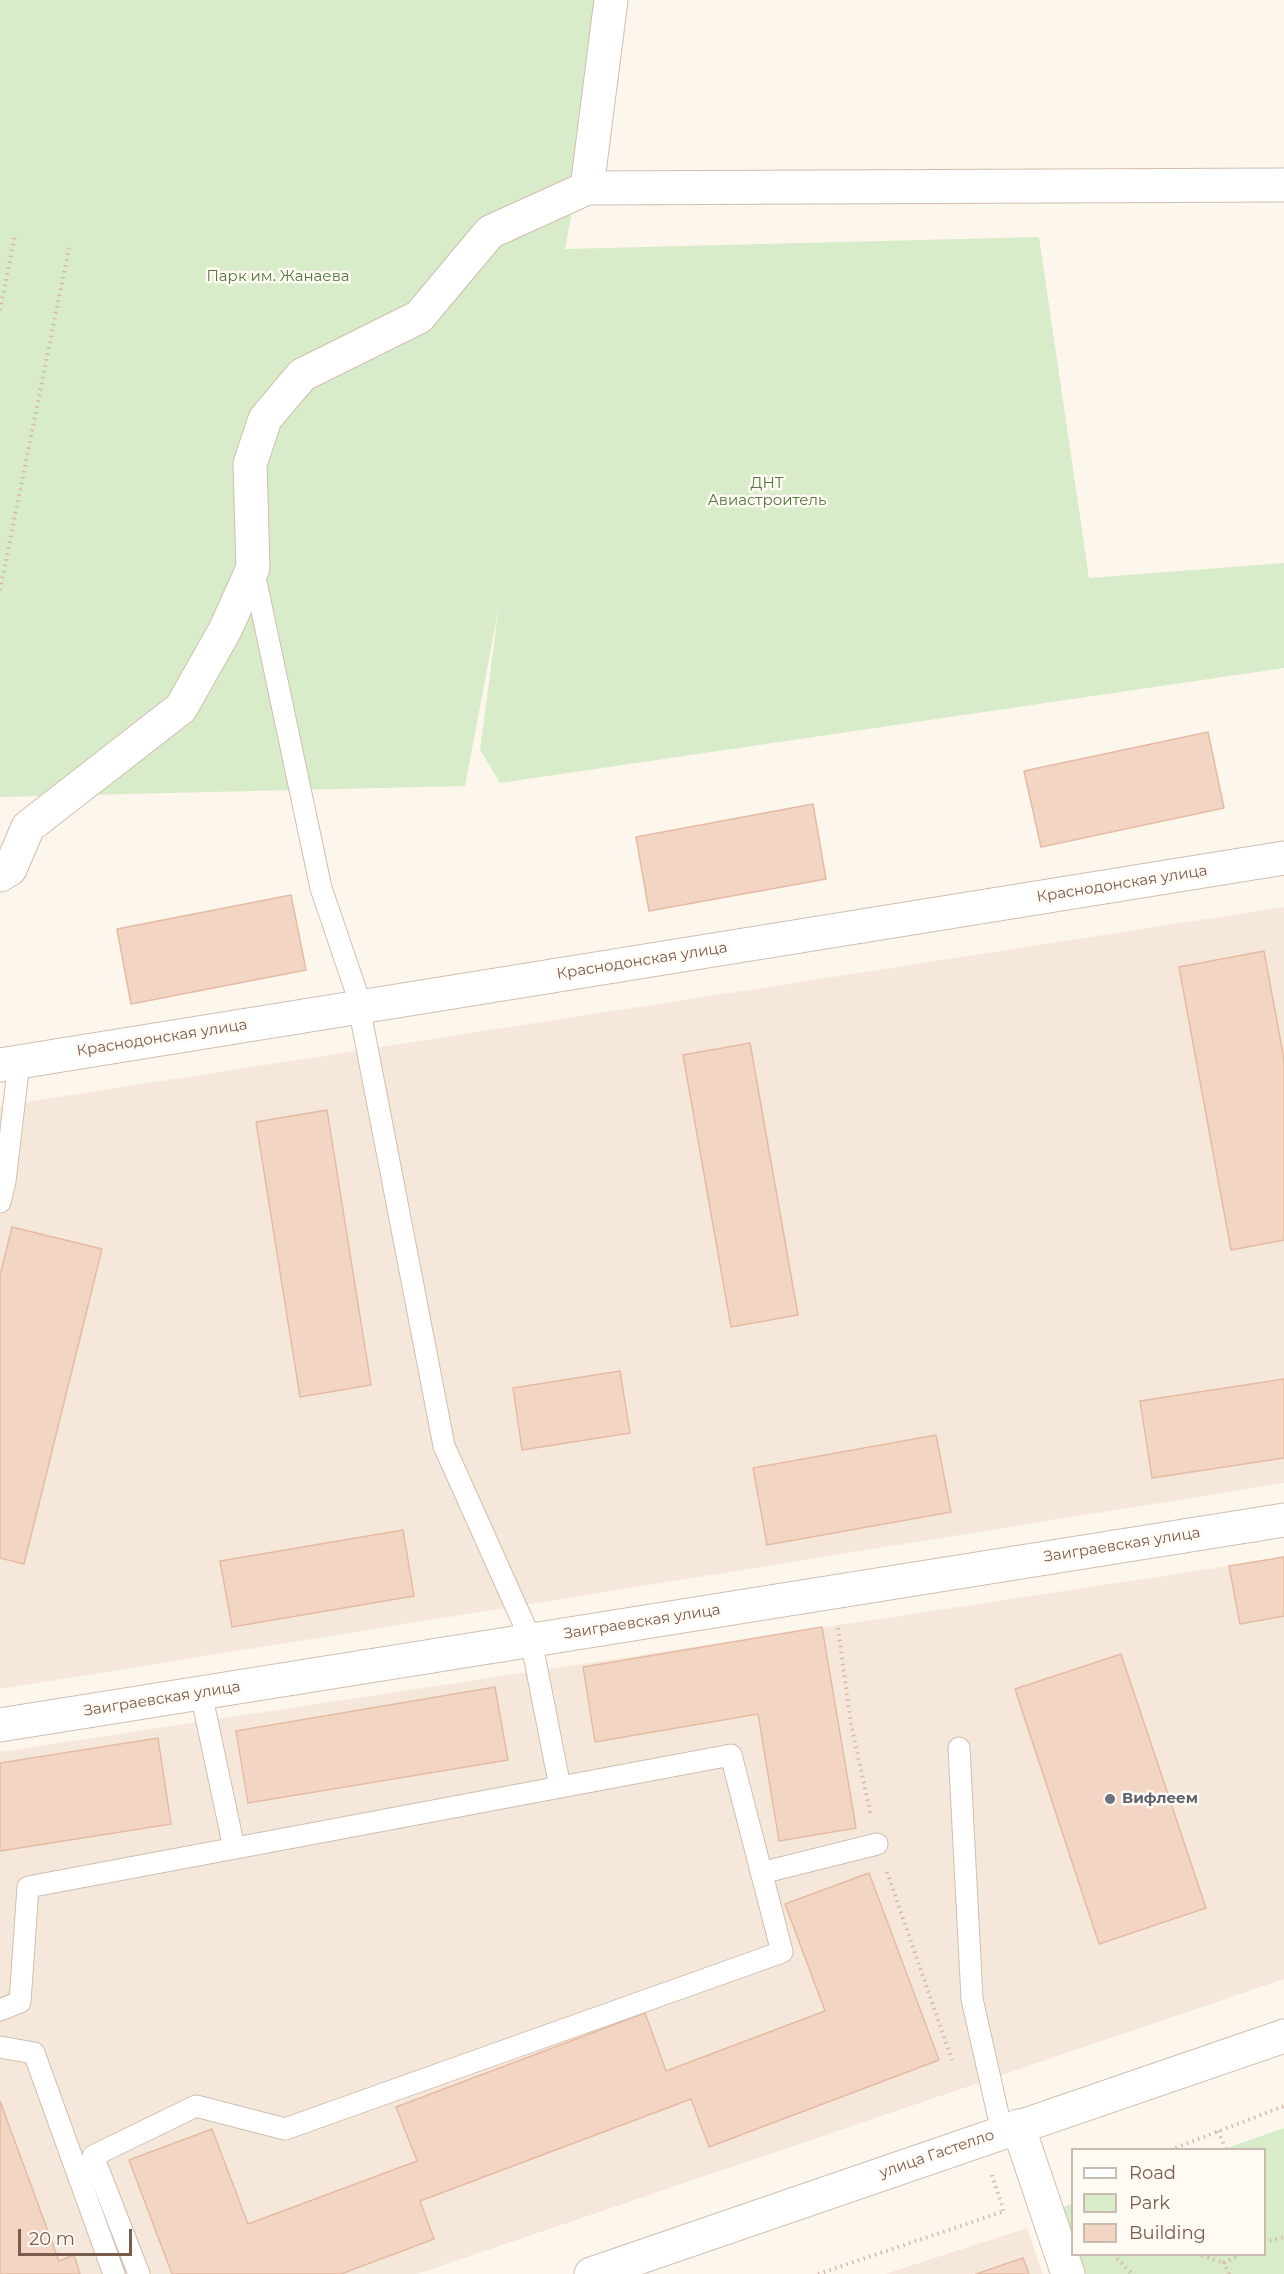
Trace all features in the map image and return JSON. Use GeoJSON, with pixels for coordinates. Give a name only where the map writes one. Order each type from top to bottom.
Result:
{"type":"FeatureCollection","features":[{"type":"Feature","properties":{"kind":"street"},"geometry":{"type":"LineString","coordinates":[[587,189],[610,0]]}},
{"type":"Feature","properties":{"kind":"street"},"geometry":{"type":"LineString","coordinates":[[0,875],[10,869],[28,826],[181,708],[225,630],[253,568],[250,464],[265,419],[302,375],[419,317],[490,232],[587,189],[1284,184]]}},
{"type":"Feature","properties":{"kind":"street","name":"Краснодонская улица"},"geometry":{"type":"LineString","coordinates":[[9,1063],[1284,858]]}},
{"type":"Feature","properties":{"kind":"street","name":"Заиграевская улица"},"geometry":{"type":"LineString","coordinates":[[0,1725],[1284,1520]]}},
{"type":"Feature","properties":{"kind":"street","name":"улица Гастелло"},"geometry":{"type":"LineString","coordinates":[[591,2274],[649,2265],[1010,2129],[1284,2036]]}},
{"type":"Feature","properties":{"kind":"street"},"geometry":{"type":"LineString","coordinates":[[1010,2129],[1042,2199],[1068,2274]]}},
{"type":"Feature","properties":{"kind":"lane"},"geometry":{"type":"LineString","coordinates":[[253,568],[321,888],[356,991],[444,1446],[531,1640],[560,1787]]}},
{"type":"Feature","properties":{"kind":"lane"},"geometry":{"type":"LineString","coordinates":[[0,1202],[5,1181],[9,1063]]}},
{"type":"Feature","properties":{"kind":"lane"},"geometry":{"type":"LineString","coordinates":[[201,1693],[234,1848]]}},
{"type":"Feature","properties":{"kind":"lane"},"geometry":{"type":"LineString","coordinates":[[959,1748],[972,1999],[1010,2129]]}},
{"type":"Feature","properties":{"kind":"lane"},"geometry":{"type":"LineString","coordinates":[[0,2010],[20,2002],[28,1887],[731,1755],[782,1952],[285,2128],[196,2106],[93,2156],[140,2274]]}},
{"type":"Feature","properties":{"kind":"lane"},"geometry":{"type":"LineString","coordinates":[[761,1873],[877,1844]]}},
{"type":"Feature","properties":{"kind":"lane"},"geometry":{"type":"LineString","coordinates":[[0,2047],[34,2053],[114,2274]]}},
{"type":"Feature","properties":{"kind":"path"},"geometry":{"type":"LineString","coordinates":[[0,310],[15,235]]}},
{"type":"Feature","properties":{"kind":"path"},"geometry":{"type":"LineString","coordinates":[[0,590],[69,248]]}},
{"type":"Feature","properties":{"kind":"path"},"geometry":{"type":"LineString","coordinates":[[832,1592],[851,1724],[877,1844],[955,2067]]}},
{"type":"Feature","properties":{"kind":"path"},"geometry":{"type":"LineString","coordinates":[[1175,2148],[1284,2106]]}},
{"type":"Feature","properties":{"kind":"path"},"geometry":{"type":"LineString","coordinates":[[1218,2131],[1225,2148]]}},
{"type":"Feature","properties":{"kind":"path"},"geometry":{"type":"LineString","coordinates":[[818,2274],[1042,2199]]}},
{"type":"Feature","properties":{"kind":"path"},"geometry":{"type":"LineString","coordinates":[[1266,2242],[1284,2237]]}},
{"type":"Feature","properties":{"kind":"path"},"geometry":{"type":"LineString","coordinates":[[1115,2256],[1132,2274]]}},
{"type":"Feature","properties":{"kind":"path"},"geometry":{"type":"LineString","coordinates":[[1202,2256],[1224,2263],[1237,2256]]}},
{"type":"Feature","properties":{"kind":"path"},"geometry":{"type":"LineString","coordinates":[[1224,2263],[1229,2274]]}},
{"type":"Feature","properties":{"kind":"shaded area"},"geometry":{"type":"Polygon","coordinates":[[[1284,907],[1284,1483],[0,1689],[0,1106],[1284,907]]]}},
{"type":"Feature","properties":{"kind":"shaded area"},"geometry":{"type":"Polygon","coordinates":[[[1229,1566],[1240,1624],[1284,1616],[1284,1979],[417,2274],[0,2274],[0,1752],[1229,1566]]]}},
{"type":"Feature","properties":{"kind":"shaded area"},"geometry":{"type":"Polygon","coordinates":[[[1027,2228],[1043,2274],[885,2274],[1027,2228]]]}},
{"type":"Feature","properties":{"kind":"green space"},"geometry":{"type":"Polygon","coordinates":[[[0,0],[611,0],[565,249],[1039,237],[1089,578],[1284,563],[1284,668],[500,783],[480,750],[499,606],[465,786],[0,797],[0,0]]]}},
{"type":"Feature","properties":{"kind":"green space"},"geometry":{"type":"Polygon","coordinates":[[[1284,2128],[1284,2274],[1076,2274],[1053,2211],[1071,2204],[1071,2256],[1266,2256],[1266,2148],[1227,2148],[1284,2128]]]}},
{"type":"Feature","properties":{"kind":"building"},"geometry":{"type":"Polygon","coordinates":[[[1208,732],[1224,808],[1041,847],[1024,771],[1208,732]]]}},
{"type":"Feature","properties":{"kind":"building"},"geometry":{"type":"Polygon","coordinates":[[[813,804],[826,879],[649,911],[636,837],[813,804]]]}},
{"type":"Feature","properties":{"kind":"building"},"geometry":{"type":"Polygon","coordinates":[[[291,895],[306,970],[131,1004],[117,929],[291,895]]]}},
{"type":"Feature","properties":{"kind":"building"},"geometry":{"type":"Polygon","coordinates":[[[1264,951],[1284,1059],[1284,1240],[1231,1250],[1179,967],[1264,951]]]}},
{"type":"Feature","properties":{"kind":"building"},"geometry":{"type":"Polygon","coordinates":[[[750,1043],[798,1315],[731,1327],[683,1055],[750,1043]]]}},
{"type":"Feature","properties":{"kind":"building"},"geometry":{"type":"Polygon","coordinates":[[[327,1110],[371,1385],[300,1397],[256,1122],[327,1110]]]}},
{"type":"Feature","properties":{"kind":"building"},"geometry":{"type":"Polygon","coordinates":[[[12,1227],[102,1249],[24,1564],[0,1558],[0,1275],[12,1227]]]}},
{"type":"Feature","properties":{"kind":"building"},"geometry":{"type":"Polygon","coordinates":[[[620,1371],[630,1433],[522,1450],[513,1388],[620,1371]]]}},
{"type":"Feature","properties":{"kind":"building"},"geometry":{"type":"Polygon","coordinates":[[[1284,1379],[1284,1458],[1152,1478],[1140,1401],[1284,1379]]]}},
{"type":"Feature","properties":{"kind":"building"},"geometry":{"type":"Polygon","coordinates":[[[936,1435],[951,1512],[767,1545],[753,1468],[936,1435]]]}},
{"type":"Feature","properties":{"kind":"building"},"geometry":{"type":"Polygon","coordinates":[[[403,1530],[414,1596],[232,1627],[220,1561],[403,1530]]]}},
{"type":"Feature","properties":{"kind":"building"},"geometry":{"type":"Polygon","coordinates":[[[1284,1557],[1284,1616],[1240,1624],[1229,1566],[1284,1557]]]}},
{"type":"Feature","properties":{"kind":"building"},"geometry":{"type":"Polygon","coordinates":[[[822,1627],[856,1828],[779,1841],[758,1714],[595,1742],[583,1667],[822,1627]]]}},
{"type":"Feature","properties":{"kind":"building","name":"Вифлеем"},"geometry":{"type":"Polygon","coordinates":[[[1121,1654],[1206,1908],[1099,1944],[1015,1689],[1121,1654]]]}},
{"type":"Feature","properties":{"kind":"building"},"geometry":{"type":"Polygon","coordinates":[[[495,1687],[508,1760],[248,1803],[236,1731],[495,1687]]]}},
{"type":"Feature","properties":{"kind":"building"},"geometry":{"type":"Polygon","coordinates":[[[158,1738],[171,1824],[0,1851],[0,1763],[158,1738]]]}},
{"type":"Feature","properties":{"kind":"building"},"geometry":{"type":"Polygon","coordinates":[[[869,1873],[939,2060],[709,2147],[691,2099],[420,2201],[434,2239],[341,2274],[172,2274],[129,2160],[212,2129],[248,2224],[417,2161],[396,2107],[645,2013],[666,2071],[825,2011],[785,1904],[869,1873]]]}},
{"type":"Feature","properties":{"kind":"building"},"geometry":{"type":"Polygon","coordinates":[[[0,2101],[59,2261],[74,2255],[80,2274],[0,2274],[0,2101]]]}},
{"type":"Feature","properties":{"kind":"building"},"geometry":{"type":"Polygon","coordinates":[[[1023,2258],[1029,2274],[976,2274],[1023,2258]]]}},
{"type":"Feature","properties":{"kind":"place","name":"Вифлеем"},"geometry":{"type":"Point","coordinates":[1110,1799]}},
{"type":"Feature","properties":{"kind":"park label","name":"Парк им. Жанаева"},"geometry":{"type":"Point","coordinates":[278,277]}},
{"type":"Feature","properties":{"kind":"park label","name":"ДНТ Авиастроитель"},"geometry":{"type":"Point","coordinates":[767,492]}}]}
